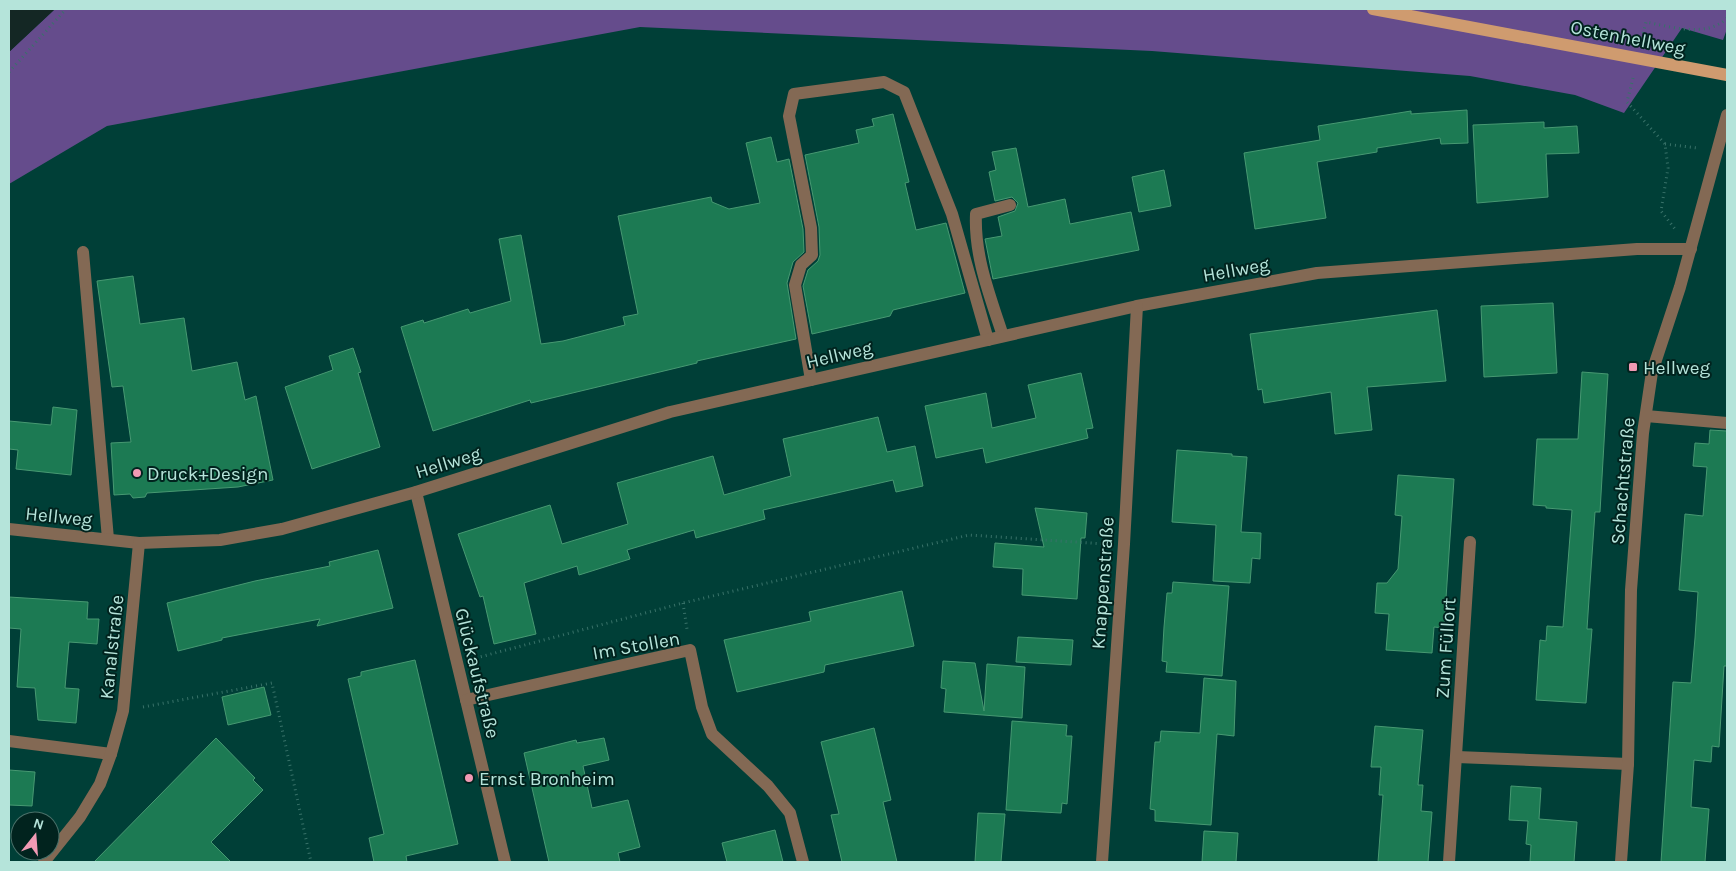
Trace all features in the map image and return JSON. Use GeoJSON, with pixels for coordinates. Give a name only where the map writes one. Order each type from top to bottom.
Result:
{"type":"FeatureCollection","features":[{"type":"Feature","properties":{"kind":"main road","name":"Ostenhellweg"},"geometry":{"type":"LineString","coordinates":[[1374,9],[1727,75]]}},
{"type":"Feature","properties":{"kind":"street"},"geometry":{"type":"LineString","coordinates":[[811,380],[794,285],[801,265],[812,256],[811,228],[789,116],[794,94],[884,82],[904,92],[952,214],[988,340]]}},
{"type":"Feature","properties":{"kind":"street","name":"Schachtstraße"},"geometry":{"type":"LineString","coordinates":[[1621,862],[1628,764],[1631,599],[1646,416],[1652,372],[1691,249],[1727,115]]}},
{"type":"Feature","properties":{"kind":"street"},"geometry":{"type":"LineString","coordinates":[[1003,336],[980,261],[975,230],[976,214],[1010,205]]}},
{"type":"Feature","properties":{"kind":"street","name":"Hellweg"},"geometry":{"type":"LineString","coordinates":[[9,529],[140,543],[220,540],[282,529],[416,492],[670,412],[1137,306],[1317,273],[1637,249],[1691,249]]}},
{"type":"Feature","properties":{"kind":"street"},"geometry":{"type":"LineString","coordinates":[[83,252],[108,539]]}},
{"type":"Feature","properties":{"kind":"street","name":"Knappenstraße"},"geometry":{"type":"LineString","coordinates":[[1102,862],[1124,544],[1137,306]]}},
{"type":"Feature","properties":{"kind":"street"},"geometry":{"type":"LineString","coordinates":[[1646,416],[1727,423]]}},
{"type":"Feature","properties":{"kind":"street","name":"Glückaufstraße"},"geometry":{"type":"LineString","coordinates":[[416,492],[505,862]]}},
{"type":"Feature","properties":{"kind":"street","name":"Zum Füllort"},"geometry":{"type":"LineString","coordinates":[[1449,862],[1470,542]]}},
{"type":"Feature","properties":{"kind":"street","name":"Kanalstraße"},"geometry":{"type":"LineString","coordinates":[[44,862],[80,818],[100,784],[111,754],[123,711],[140,543]]}},
{"type":"Feature","properties":{"kind":"street","name":"Im Stollen"},"geometry":{"type":"LineString","coordinates":[[466,700],[690,650],[702,707],[712,734],[768,786],[790,813],[803,862]]}},
{"type":"Feature","properties":{"kind":"street"},"geometry":{"type":"LineString","coordinates":[[9,741],[111,754]]}},
{"type":"Feature","properties":{"kind":"street"},"geometry":{"type":"LineString","coordinates":[[1457,756],[1628,764]]}},
{"type":"Feature","properties":{"kind":"path"},"geometry":{"type":"LineString","coordinates":[[9,72],[66,9]]}},
{"type":"Feature","properties":{"kind":"path"},"geometry":{"type":"LineString","coordinates":[[1691,249],[1661,211],[1668,168],[1665,144],[1627,102],[1646,22],[1688,30],[1719,26],[1727,18]]}},
{"type":"Feature","properties":{"kind":"path"},"geometry":{"type":"LineString","coordinates":[[456,663],[683,603],[969,535],[1124,544]]}},
{"type":"Feature","properties":{"kind":"path"},"geometry":{"type":"LineString","coordinates":[[683,603],[690,650]]}},
{"type":"Feature","properties":{"kind":"path"},"geometry":{"type":"LineString","coordinates":[[123,711],[272,683],[312,862]]}},
{"type":"Feature","properties":{"kind":"shaded area"},"geometry":{"type":"Polygon","coordinates":[[[55,9],[1727,9],[1727,29],[1723,40],[1682,28],[1624,113],[1575,95],[1470,76],[1152,51],[640,27],[107,126],[9,184],[9,52],[55,9]]]}},
{"type":"Feature","properties":{"kind":"water"},"geometry":{"type":"Polygon","coordinates":[[[9,9],[55,9],[9,52],[9,9]]]}},
{"type":"Feature","properties":{"kind":"building"},"geometry":{"type":"Polygon","coordinates":[[[1467,110],[1468,143],[1441,144],[1440,138],[1377,148],[1377,152],[1317,162],[1326,218],[1255,229],[1244,153],[1320,140],[1318,126],[1411,111],[1411,114],[1467,110]]]}},
{"type":"Feature","properties":{"kind":"building"},"geometry":{"type":"Polygon","coordinates":[[[893,114],[909,182],[905,183],[916,230],[946,223],[965,293],[893,310],[890,316],[812,334],[803,286],[808,270],[818,261],[820,255],[819,227],[805,155],[859,143],[856,130],[874,126],[872,119],[893,114]]]}},
{"type":"Feature","properties":{"kind":"building"},"geometry":{"type":"Polygon","coordinates":[[[1544,122],[1544,128],[1577,126],[1579,153],[1546,154],[1548,197],[1477,203],[1473,125],[1544,122]]]}},
{"type":"Feature","properties":{"kind":"building"},"geometry":{"type":"Polygon","coordinates":[[[771,137],[777,162],[789,159],[803,229],[804,252],[793,262],[787,283],[796,339],[697,361],[697,363],[531,403],[530,400],[433,431],[401,327],[423,320],[424,323],[468,309],[470,313],[511,301],[499,239],[521,235],[541,344],[563,341],[625,325],[623,317],[638,314],[618,216],[711,197],[712,202],[729,209],[760,203],[746,143],[771,137]]]}},
{"type":"Feature","properties":{"kind":"building"},"geometry":{"type":"Polygon","coordinates":[[[1016,148],[1028,207],[1065,199],[1070,224],[1131,212],[1139,250],[993,279],[985,239],[1002,236],[998,217],[1015,211],[1018,203],[1012,197],[995,201],[989,172],[996,170],[992,152],[1016,148]]]}},
{"type":"Feature","properties":{"kind":"building"},"geometry":{"type":"Polygon","coordinates":[[[1164,170],[1171,206],[1139,212],[1132,177],[1164,170]]]}},
{"type":"Feature","properties":{"kind":"building"},"geometry":{"type":"Polygon","coordinates":[[[133,276],[140,324],[184,318],[192,371],[237,362],[245,400],[256,396],[273,480],[238,487],[147,493],[145,497],[133,498],[130,494],[114,495],[111,443],[131,442],[123,386],[112,387],[97,281],[133,276]]]}},
{"type":"Feature","properties":{"kind":"building"},"geometry":{"type":"Polygon","coordinates":[[[1553,303],[1557,373],[1484,377],[1481,306],[1553,303]]]}},
{"type":"Feature","properties":{"kind":"building"},"geometry":{"type":"Polygon","coordinates":[[[1437,310],[1446,381],[1367,387],[1372,430],[1335,434],[1331,392],[1264,403],[1262,389],[1258,390],[1250,334],[1437,310]]]}},
{"type":"Feature","properties":{"kind":"building"},"geometry":{"type":"Polygon","coordinates":[[[353,348],[361,372],[358,373],[380,447],[312,469],[285,387],[333,370],[329,356],[353,348]]]}},
{"type":"Feature","properties":{"kind":"building"},"geometry":{"type":"Polygon","coordinates":[[[1582,372],[1608,374],[1600,512],[1595,512],[1590,584],[1587,629],[1592,629],[1586,703],[1536,700],[1540,640],[1546,641],[1547,626],[1563,627],[1572,510],[1533,505],[1537,439],[1578,439],[1582,372]]]}},
{"type":"Feature","properties":{"kind":"building"},"geometry":{"type":"Polygon","coordinates":[[[1081,373],[1093,428],[1086,429],[1088,438],[986,463],[983,448],[936,458],[925,406],[986,393],[992,428],[1036,418],[1028,385],[1081,373]]]}},
{"type":"Feature","properties":{"kind":"building"},"geometry":{"type":"Polygon","coordinates":[[[53,407],[77,410],[71,475],[16,469],[18,450],[9,449],[9,421],[51,425],[53,407]]]}},
{"type":"Feature","properties":{"kind":"building"},"geometry":{"type":"Polygon","coordinates":[[[878,417],[887,452],[915,446],[923,486],[896,492],[893,480],[763,510],[765,519],[696,538],[694,530],[627,550],[630,559],[579,575],[577,566],[524,583],[536,634],[494,644],[483,596],[480,597],[458,534],[550,505],[562,544],[628,524],[617,483],[713,456],[724,495],[791,476],[783,439],[878,417]]]}},
{"type":"Feature","properties":{"kind":"building"},"geometry":{"type":"Polygon","coordinates":[[[1710,430],[1727,431],[1727,666],[1724,666],[1719,747],[1712,746],[1711,762],[1694,760],[1691,807],[1709,809],[1705,862],[1661,862],[1673,682],[1691,683],[1695,638],[1698,592],[1679,590],[1685,514],[1703,516],[1707,467],[1693,466],[1695,443],[1709,444],[1710,430]]]}},
{"type":"Feature","properties":{"kind":"building"},"geometry":{"type":"Polygon","coordinates":[[[1177,450],[1247,457],[1241,532],[1261,533],[1260,559],[1252,558],[1250,583],[1213,581],[1216,525],[1172,522],[1177,450]]]}},
{"type":"Feature","properties":{"kind":"building"},"geometry":{"type":"Polygon","coordinates":[[[1398,475],[1454,479],[1444,628],[1434,627],[1432,653],[1386,650],[1389,614],[1375,613],[1377,583],[1387,583],[1398,569],[1402,516],[1395,515],[1398,475]]]}},
{"type":"Feature","properties":{"kind":"building"},"geometry":{"type":"Polygon","coordinates":[[[1035,508],[1087,513],[1085,538],[1081,538],[1077,599],[1022,595],[1023,569],[993,567],[995,543],[1044,547],[1035,508]]]}},
{"type":"Feature","properties":{"kind":"building"},"geometry":{"type":"Polygon","coordinates":[[[378,550],[393,608],[317,626],[320,619],[222,638],[222,640],[178,651],[167,603],[255,581],[330,566],[329,562],[378,550]]]}},
{"type":"Feature","properties":{"kind":"building"},"geometry":{"type":"Polygon","coordinates":[[[1173,582],[1229,586],[1222,676],[1166,672],[1167,662],[1162,661],[1164,627],[1167,593],[1172,593],[1173,582]]]}},
{"type":"Feature","properties":{"kind":"building"},"geometry":{"type":"Polygon","coordinates":[[[902,591],[914,646],[825,665],[824,672],[737,692],[724,640],[811,621],[809,612],[902,591]]]}},
{"type":"Feature","properties":{"kind":"building"},"geometry":{"type":"Polygon","coordinates":[[[9,597],[88,602],[87,619],[99,619],[97,644],[69,642],[65,688],[79,689],[76,723],[38,720],[35,688],[17,687],[21,629],[9,628],[9,597]]]}},
{"type":"Feature","properties":{"kind":"building"},"geometry":{"type":"Polygon","coordinates":[[[1018,637],[1073,640],[1071,665],[1016,662],[1018,637]]]}},
{"type":"Feature","properties":{"kind":"building"},"geometry":{"type":"Polygon","coordinates":[[[415,660],[458,844],[406,856],[407,862],[374,862],[369,838],[384,834],[348,679],[361,676],[361,672],[415,660]]]}},
{"type":"Feature","properties":{"kind":"building"},"geometry":{"type":"Polygon","coordinates":[[[943,661],[975,663],[984,711],[987,664],[1025,667],[1022,718],[944,712],[946,689],[941,688],[943,661]]]}},
{"type":"Feature","properties":{"kind":"building"},"geometry":{"type":"Polygon","coordinates":[[[1204,678],[1236,681],[1234,736],[1217,734],[1211,825],[1155,821],[1155,810],[1150,809],[1155,742],[1160,742],[1161,731],[1200,733],[1204,678]]]}},
{"type":"Feature","properties":{"kind":"building"},"geometry":{"type":"Polygon","coordinates":[[[264,687],[271,715],[228,725],[222,697],[264,687]]]}},
{"type":"Feature","properties":{"kind":"building"},"geometry":{"type":"Polygon","coordinates":[[[1012,721],[1067,725],[1066,736],[1072,736],[1067,804],[1062,803],[1061,813],[1006,810],[1012,721]]]}},
{"type":"Feature","properties":{"kind":"building"},"geometry":{"type":"Polygon","coordinates":[[[1375,726],[1423,730],[1418,785],[1423,785],[1421,811],[1432,812],[1428,862],[1378,862],[1383,795],[1379,795],[1381,767],[1371,767],[1375,726]]]}},
{"type":"Feature","properties":{"kind":"building"},"geometry":{"type":"Polygon","coordinates":[[[874,728],[891,800],[883,802],[897,862],[842,862],[831,815],[839,814],[821,742],[874,728]]]}},
{"type":"Feature","properties":{"kind":"building"},"geometry":{"type":"Polygon","coordinates":[[[216,738],[255,778],[253,780],[263,790],[211,842],[231,862],[94,862],[216,738]]]}},
{"type":"Feature","properties":{"kind":"building"},"geometry":{"type":"Polygon","coordinates":[[[604,738],[609,760],[583,766],[592,808],[628,800],[640,847],[618,853],[620,862],[549,862],[524,753],[576,740],[577,743],[604,738]]]}},
{"type":"Feature","properties":{"kind":"building"},"geometry":{"type":"Polygon","coordinates":[[[9,770],[35,772],[32,806],[9,805],[9,770]]]}},
{"type":"Feature","properties":{"kind":"building"},"geometry":{"type":"Polygon","coordinates":[[[1511,786],[1541,788],[1539,819],[1577,822],[1574,862],[1530,862],[1531,845],[1526,844],[1528,821],[1509,820],[1511,786]]]}},
{"type":"Feature","properties":{"kind":"building"},"geometry":{"type":"Polygon","coordinates":[[[978,813],[1005,814],[1001,862],[975,862],[978,813]]]}},
{"type":"Feature","properties":{"kind":"building"},"geometry":{"type":"Polygon","coordinates":[[[775,830],[783,862],[727,862],[722,843],[775,830]]]}},
{"type":"Feature","properties":{"kind":"building"},"geometry":{"type":"Polygon","coordinates":[[[1204,831],[1238,833],[1236,862],[1202,862],[1204,831]]]}},
{"type":"Feature","properties":{"kind":"place","name":"Hellweg"},"geometry":{"type":"Point","coordinates":[1633,367]}},
{"type":"Feature","properties":{"kind":"place","name":"Druck+Design"},"geometry":{"type":"Point","coordinates":[137,473]}},
{"type":"Feature","properties":{"kind":"place","name":"Ernst Bronheim"},"geometry":{"type":"Point","coordinates":[469,778]}}]}
